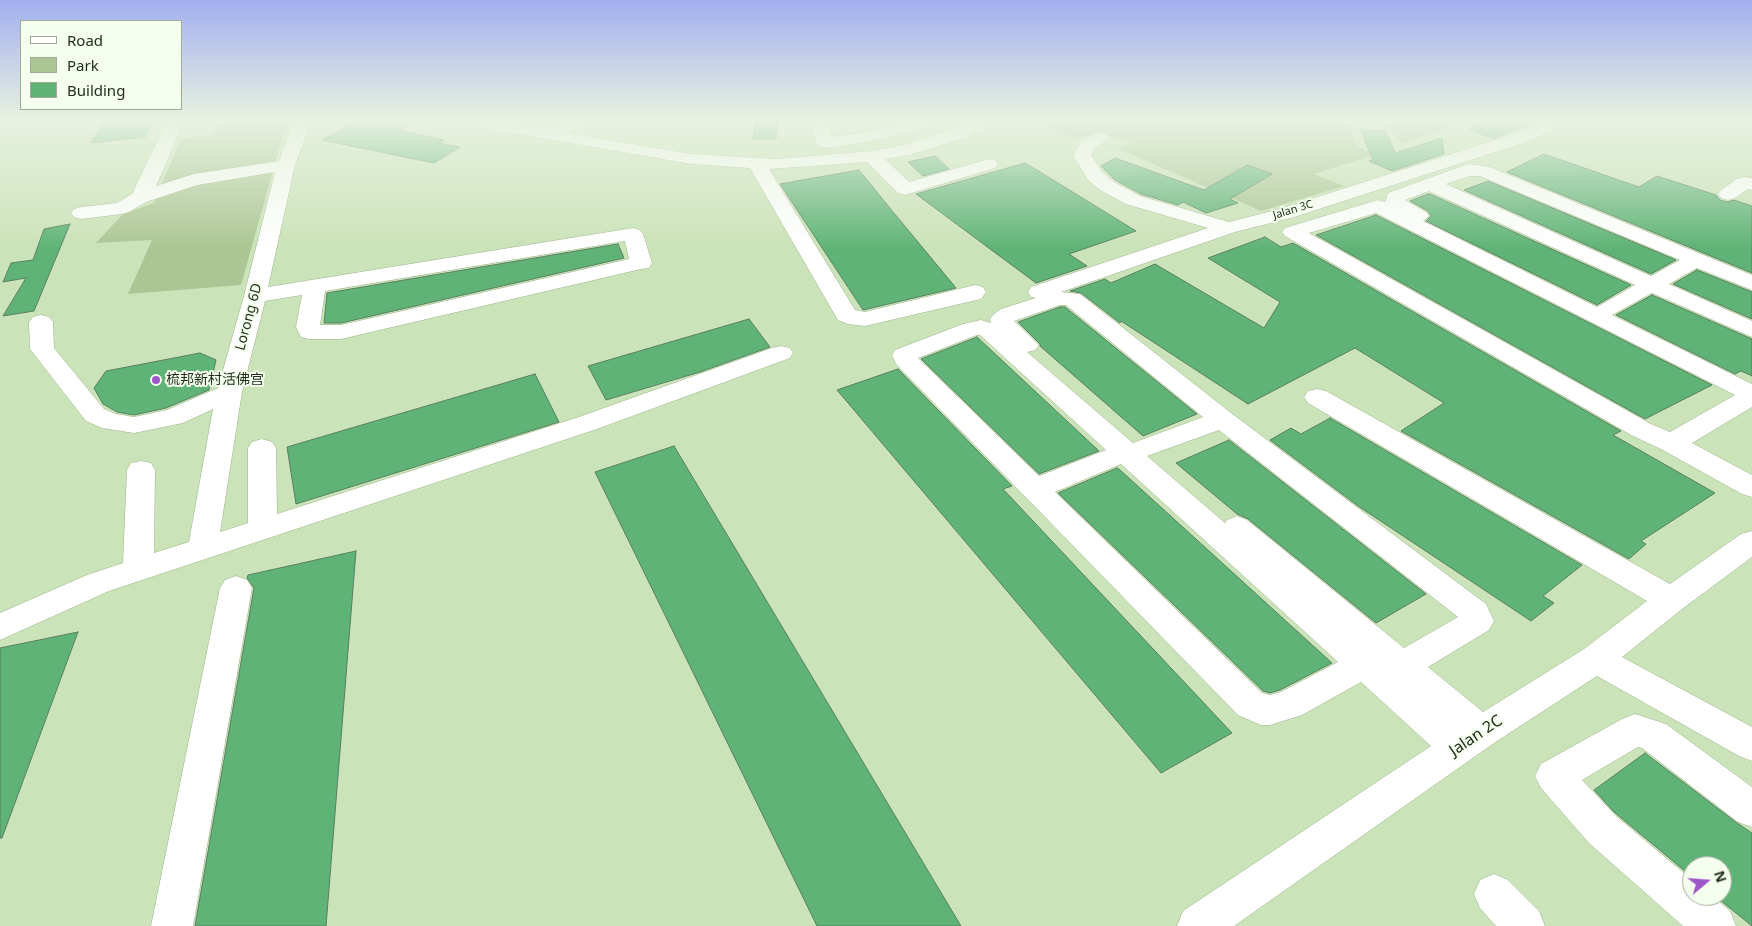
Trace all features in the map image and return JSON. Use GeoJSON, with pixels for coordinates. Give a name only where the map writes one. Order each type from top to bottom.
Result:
{"type":"FeatureCollection","features":[{"type":"Feature","properties":{"kind":"street"},"geometry":{"type":"LineString","coordinates":[[139,198],[157,162]]}},
{"type":"Feature","properties":{"kind":"street","name":"Lorong 6D"},"geometry":{"type":"LineString","coordinates":[[203,547],[229,392],[255,296],[287,162]]}},
{"type":"Feature","properties":{"kind":"street"},"geometry":{"type":"LineString","coordinates":[[733,162],[757,164],[803,162]]}},
{"type":"Feature","properties":{"kind":"street"},"geometry":{"type":"LineString","coordinates":[[877,162],[905,189],[989,164]]}},
{"type":"Feature","properties":{"kind":"street"},"geometry":{"type":"LineString","coordinates":[[1086,162],[1095,176],[1107,186],[1134,200],[1228,228]]}},
{"type":"Feature","properties":{"kind":"street","name":"Jalan 3C"},"geometry":{"type":"LineString","coordinates":[[1030,295],[1103,268],[1228,228],[1287,213],[1445,162]]}},
{"type":"Feature","properties":{"kind":"street"},"geometry":{"type":"LineString","coordinates":[[757,164],[846,315],[856,320],[865,319],[975,292]]}},
{"type":"Feature","properties":{"kind":"street"},"geometry":{"type":"LineString","coordinates":[[81,213],[122,208],[139,198],[194,180],[286,165]]}},
{"type":"Feature","properties":{"kind":"street"},"geometry":{"type":"LineString","coordinates":[[1752,283],[1483,171],[1468,170],[1396,197],[1395,203],[1752,381]]}},
{"type":"Feature","properties":{"kind":"street"},"geometry":{"type":"LineString","coordinates":[[1728,194],[1744,183],[1752,184]]}},
{"type":"Feature","properties":{"kind":"street"},"geometry":{"type":"LineString","coordinates":[[1430,184],[1752,330]]}},
{"type":"Feature","properties":{"kind":"street"},"geometry":{"type":"LineString","coordinates":[[1752,395],[1378,206],[1292,232],[1642,430],[1671,443],[1752,488]]}},
{"type":"Feature","properties":{"kind":"street"},"geometry":{"type":"LineString","coordinates":[[255,296],[314,288],[633,234],[641,263],[341,332],[309,332],[308,327],[314,288]]}},
{"type":"Feature","properties":{"kind":"street"},"geometry":{"type":"LineString","coordinates":[[1607,309],[1696,260]]}},
{"type":"Feature","properties":{"kind":"street"},"geometry":{"type":"LineString","coordinates":[[1402,666],[1478,620],[1475,613],[1222,419],[1072,299],[1058,298],[1009,314],[1002,319],[1003,324],[1134,450],[1364,664],[1470,740]]}},
{"type":"Feature","properties":{"kind":"street"},"geometry":{"type":"LineString","coordinates":[[41,322],[42,349],[95,415],[111,422],[134,425],[174,417],[229,392]]}},
{"type":"Feature","properties":{"kind":"street"},"geometry":{"type":"LineString","coordinates":[[1364,664],[1290,704],[1270,710],[1261,710],[1250,704],[905,359],[904,355],[981,327],[988,330],[1402,666],[1470,740]]}},
{"type":"Feature","properties":{"kind":"street"},"geometry":{"type":"LineString","coordinates":[[0,627],[98,583],[138,569],[588,423],[781,354]]}},
{"type":"Feature","properties":{"kind":"street"},"geometry":{"type":"LineString","coordinates":[[1671,443],[1752,395]]}},
{"type":"Feature","properties":{"kind":"street"},"geometry":{"type":"LineString","coordinates":[[1317,397],[1671,600]]}},
{"type":"Feature","properties":{"kind":"street"},"geometry":{"type":"LineString","coordinates":[[1036,489],[1134,450],[1222,419]]}},
{"type":"Feature","properties":{"kind":"street"},"geometry":{"type":"LineString","coordinates":[[262,448],[263,528]]}},
{"type":"Feature","properties":{"kind":"street"},"geometry":{"type":"LineString","coordinates":[[138,569],[141,470]]}},
{"type":"Feature","properties":{"kind":"street","name":"Jalan 2C"},"geometry":{"type":"LineString","coordinates":[[1198,926],[1470,740],[1596,659],[1671,600],[1752,542]]}},
{"type":"Feature","properties":{"kind":"street"},"geometry":{"type":"LineString","coordinates":[[172,926],[236,588]]}},
{"type":"Feature","properties":{"kind":"street"},"geometry":{"type":"LineString","coordinates":[[1596,659],[1752,745]]}},
{"type":"Feature","properties":{"kind":"street"},"geometry":{"type":"LineString","coordinates":[[1715,926],[1603,830],[1554,776],[1635,730],[1653,734],[1752,810]]}},
{"type":"Feature","properties":{"kind":"street"},"geometry":{"type":"LineString","coordinates":[[1494,894],[1524,926]]}},
{"type":"Feature","properties":{"kind":"green space"},"geometry":{"type":"Polygon","coordinates":[[[171,162],[275,162],[241,285],[128,294],[152,240],[96,243],[123,214],[154,203],[171,162]]]}},
{"type":"Feature","properties":{"kind":"green space"},"geometry":{"type":"Polygon","coordinates":[[[1149,162],[1351,162],[1314,174],[1344,186],[1261,211],[1149,162]]]}},
{"type":"Feature","properties":{"kind":"building"},"geometry":{"type":"Polygon","coordinates":[[[908,162],[942,162],[949,169],[923,176],[908,162]]]}},
{"type":"Feature","properties":{"kind":"building"},"geometry":{"type":"Polygon","coordinates":[[[1108,162],[1127,162],[1204,190],[1247,165],[1272,174],[1230,199],[1238,203],[1206,213],[1183,202],[1178,205],[1141,194],[1115,180],[1101,166],[1108,162]]]}},
{"type":"Feature","properties":{"kind":"building"},"geometry":{"type":"Polygon","coordinates":[[[1372,162],[1419,162],[1392,171],[1372,162]]]}},
{"type":"Feature","properties":{"kind":"building"},"geometry":{"type":"Polygon","coordinates":[[[1527,162],[1568,162],[1639,187],[1657,176],[1716,195],[1720,200],[1727,202],[1734,200],[1752,206],[1752,273],[1507,172],[1527,162]]]}},
{"type":"Feature","properties":{"kind":"building"},"geometry":{"type":"Polygon","coordinates":[[[1025,163],[1136,231],[1069,254],[1087,266],[1036,283],[916,194],[1025,163]]]}},
{"type":"Feature","properties":{"kind":"building"},"geometry":{"type":"Polygon","coordinates":[[[859,170],[956,288],[863,310],[780,184],[859,170]]]}},
{"type":"Feature","properties":{"kind":"building"},"geometry":{"type":"Polygon","coordinates":[[[1488,181],[1676,260],[1651,274],[1464,190],[1488,181]]]}},
{"type":"Feature","properties":{"kind":"building"},"geometry":{"type":"Polygon","coordinates":[[[1428,194],[1631,285],[1597,305],[1426,221],[1431,216],[1428,211],[1410,201],[1428,194]]]}},
{"type":"Feature","properties":{"kind":"building"},"geometry":{"type":"Polygon","coordinates":[[[1376,215],[1712,385],[1645,419],[1316,235],[1376,215]]]}},
{"type":"Feature","properties":{"kind":"building"},"geometry":{"type":"Polygon","coordinates":[[[70,224],[34,311],[3,316],[26,278],[3,282],[11,263],[33,260],[44,229],[70,224]]]}},
{"type":"Feature","properties":{"kind":"building"},"geometry":{"type":"Polygon","coordinates":[[[1265,237],[1281,247],[1293,243],[1621,431],[1613,435],[1715,493],[1641,541],[1646,544],[1629,559],[1401,431],[1444,403],[1355,348],[1248,404],[1121,321],[1120,323],[1081,293],[1070,291],[1105,279],[1111,283],[1155,264],[1264,328],[1280,302],[1208,258],[1265,237]]]}},
{"type":"Feature","properties":{"kind":"building"},"geometry":{"type":"Polygon","coordinates":[[[618,244],[624,258],[341,323],[324,323],[327,293],[618,244]]]}},
{"type":"Feature","properties":{"kind":"building"},"geometry":{"type":"Polygon","coordinates":[[[1697,270],[1752,292],[1752,319],[1673,284],[1697,270]]]}},
{"type":"Feature","properties":{"kind":"building"},"geometry":{"type":"Polygon","coordinates":[[[1652,295],[1752,339],[1752,376],[1741,371],[1735,374],[1616,315],[1652,295]]]}},
{"type":"Feature","properties":{"kind":"building"},"geometry":{"type":"Polygon","coordinates":[[[1060,307],[1065,307],[1197,414],[1143,436],[1040,346],[1018,322],[1060,307]]]}},
{"type":"Feature","properties":{"kind":"building"},"geometry":{"type":"Polygon","coordinates":[[[749,319],[770,347],[700,372],[606,400],[588,366],[749,319]]]}},
{"type":"Feature","properties":{"kind":"building"},"geometry":{"type":"Polygon","coordinates":[[[977,337],[1099,451],[1039,474],[921,359],[977,337]]]}},
{"type":"Feature","properties":{"kind":"building","name":"梳邦新村活佛宫"},"geometry":{"type":"Polygon","coordinates":[[[200,353],[216,360],[209,390],[166,408],[134,415],[117,412],[103,404],[94,388],[106,371],[200,353]]]}},
{"type":"Feature","properties":{"kind":"building"},"geometry":{"type":"Polygon","coordinates":[[[898,369],[1012,486],[1003,489],[1232,733],[1161,773],[837,390],[898,369]]]}},
{"type":"Feature","properties":{"kind":"building"},"geometry":{"type":"Polygon","coordinates":[[[535,374],[559,422],[296,504],[287,447],[535,374]]]}},
{"type":"Feature","properties":{"kind":"building"},"geometry":{"type":"Polygon","coordinates":[[[1330,418],[1582,565],[1543,596],[1554,603],[1531,621],[1358,506],[1270,440],[1291,428],[1301,434],[1330,418]]]}},
{"type":"Feature","properties":{"kind":"building"},"geometry":{"type":"Polygon","coordinates":[[[1229,440],[1426,594],[1376,623],[1248,519],[1237,514],[1176,463],[1229,440]]]}},
{"type":"Feature","properties":{"kind":"building"},"geometry":{"type":"Polygon","coordinates":[[[674,446],[961,926],[817,926],[595,472],[674,446]]]}},
{"type":"Feature","properties":{"kind":"building"},"geometry":{"type":"Polygon","coordinates":[[[1117,468],[1332,663],[1280,690],[1270,693],[1263,691],[1058,493],[1117,468]]]}},
{"type":"Feature","properties":{"kind":"building"},"geometry":{"type":"Polygon","coordinates":[[[356,551],[326,926],[195,926],[254,588],[247,578],[248,575],[356,551]]]}},
{"type":"Feature","properties":{"kind":"building"},"geometry":{"type":"Polygon","coordinates":[[[78,632],[2,838],[0,838],[0,648],[78,632]]]}},
{"type":"Feature","properties":{"kind":"building"},"geometry":{"type":"Polygon","coordinates":[[[1645,753],[1752,833],[1752,926],[1727,906],[1732,906],[1732,856],[1682,856],[1682,869],[1614,812],[1594,790],[1645,753]]]}},
{"type":"Feature","properties":{"kind":"place","name":"梳邦新村活佛宫"},"geometry":{"type":"Point","coordinates":[156,380]}}]}
